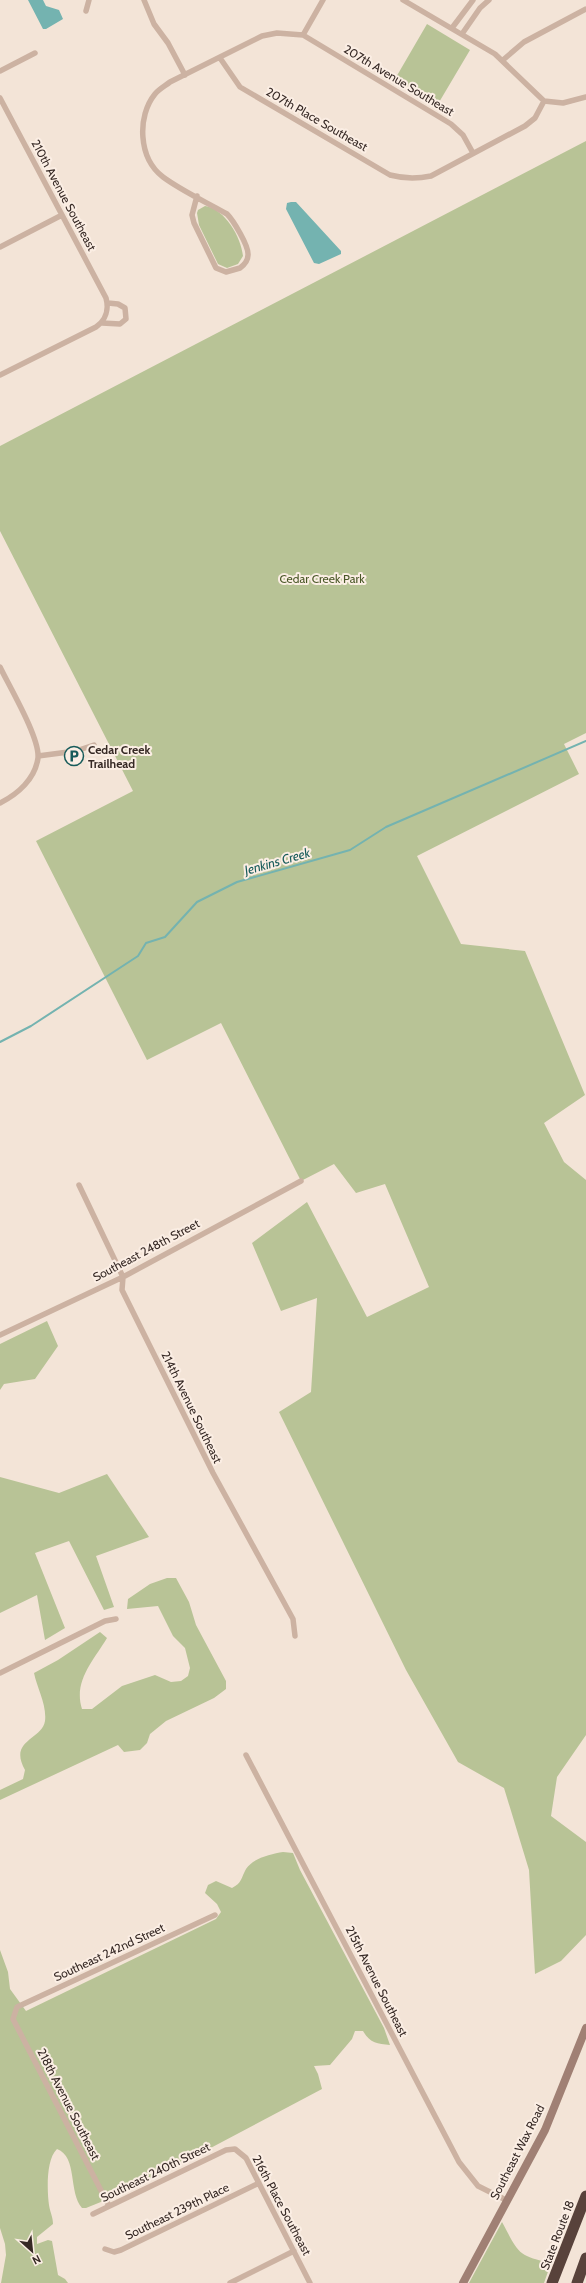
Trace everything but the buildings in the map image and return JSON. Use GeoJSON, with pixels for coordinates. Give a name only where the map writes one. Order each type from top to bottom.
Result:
{"type":"FeatureCollection","features":[{"type":"Feature","properties":{"kind":"highway","name":"State Route 18"},"geometry":{"type":"LineString","coordinates":[[552,2283],[586,2196]]}},
{"type":"Feature","properties":{"kind":"highway"},"geometry":{"type":"LineString","coordinates":[[577,2283],[586,2258]]}},
{"type":"Feature","properties":{"kind":"main road","name":"Southeast Wax Road"},"geometry":{"type":"LineString","coordinates":[[463,2283],[544,2130],[586,2028]]}},
{"type":"Feature","properties":{"kind":"street"},"geometry":{"type":"LineString","coordinates":[[86,11],[89,0]]}},
{"type":"Feature","properties":{"kind":"street"},"geometry":{"type":"LineString","coordinates":[[144,0],[154,24],[168,43],[185,75]]}},
{"type":"Feature","properties":{"kind":"street"},"geometry":{"type":"LineString","coordinates":[[197,196],[192,215],[194,224],[216,268],[226,272],[240,268],[248,259],[248,250],[233,220],[227,214],[197,196],[162,176],[152,165],[142,136],[143,120],[149,103],[156,92],[185,75],[262,36],[277,33],[303,35],[323,0]]}},
{"type":"Feature","properties":{"kind":"street"},"geometry":{"type":"LineString","coordinates":[[404,0],[503,60],[544,101],[563,103],[586,97]]}},
{"type":"Feature","properties":{"kind":"street"},"geometry":{"type":"LineString","coordinates":[[452,28],[473,0]]}},
{"type":"Feature","properties":{"kind":"street"},"geometry":{"type":"LineString","coordinates":[[462,34],[480,8],[489,0]]}},
{"type":"Feature","properties":{"kind":"street"},"geometry":{"type":"LineString","coordinates":[[503,60],[524,42],[586,8]]}},
{"type":"Feature","properties":{"kind":"street","name":"207th Avenue Southeast"},"geometry":{"type":"LineString","coordinates":[[303,35],[451,124],[463,135],[474,153]]}},
{"type":"Feature","properties":{"kind":"street"},"geometry":{"type":"LineString","coordinates":[[0,71],[35,53]]}},
{"type":"Feature","properties":{"kind":"street","name":"207th Place Southeast"},"geometry":{"type":"LineString","coordinates":[[220,58],[240,87],[390,175],[403,179],[417,179],[431,176],[474,153]]}},
{"type":"Feature","properties":{"kind":"street","name":"210th Avenue Southeast"},"geometry":{"type":"LineString","coordinates":[[0,98],[108,303]]}},
{"type":"Feature","properties":{"kind":"street"},"geometry":{"type":"LineString","coordinates":[[474,153],[530,122],[544,101]]}},
{"type":"Feature","properties":{"kind":"street"},"geometry":{"type":"LineString","coordinates":[[0,247],[62,215]]}},
{"type":"Feature","properties":{"kind":"street"},"geometry":{"type":"LineString","coordinates":[[0,375],[102,323],[120,324],[128,316],[122,305],[108,303],[107,312],[102,323]]}},
{"type":"Feature","properties":{"kind":"street"},"geometry":{"type":"LineString","coordinates":[[0,667],[30,726],[38,756],[32,775],[24,786],[17,794],[0,803]]}},
{"type":"Feature","properties":{"kind":"street"},"geometry":{"type":"LineString","coordinates":[[38,756],[76,751],[94,745]]}},
{"type":"Feature","properties":{"kind":"street","name":"Southeast 248th Street"},"geometry":{"type":"LineString","coordinates":[[0,1335],[123,1276],[301,1181]]}},
{"type":"Feature","properties":{"kind":"street","name":"214th Avenue Southeast"},"geometry":{"type":"LineString","coordinates":[[79,1185],[123,1276],[122,1290],[213,1473],[293,1619],[295,1636]]}},
{"type":"Feature","properties":{"kind":"street"},"geometry":{"type":"LineString","coordinates":[[0,1673],[105,1621],[116,1619]]}},
{"type":"Feature","properties":{"kind":"street","name":"215th Avenue Southeast"},"geometry":{"type":"LineString","coordinates":[[246,1755],[459,2162],[478,2186],[506,2200]]}},
{"type":"Feature","properties":{"kind":"street","name":"Southeast 242nd Street"},"geometry":{"type":"LineString","coordinates":[[14,2010],[23,2004],[215,1915]]}},
{"type":"Feature","properties":{"kind":"street","name":"218th Avenue Southeast"},"geometry":{"type":"LineString","coordinates":[[14,2010],[13,2019],[109,2206]]}},
{"type":"Feature","properties":{"kind":"street","name":"216th Place Southeast"},"geometry":{"type":"LineString","coordinates":[[226,2150],[235,2149],[240,2152],[259,2183],[310,2283]]}},
{"type":"Feature","properties":{"kind":"street","name":"Southeast 240th Street"},"geometry":{"type":"LineString","coordinates":[[93,2214],[226,2150]]}},
{"type":"Feature","properties":{"kind":"street","name":"Southeast 239th Place"},"geometry":{"type":"LineString","coordinates":[[104,2249],[114,2252],[121,2250],[259,2183]]}},
{"type":"Feature","properties":{"kind":"street"},"geometry":{"type":"LineString","coordinates":[[230,2283],[294,2251]]}},
{"type":"Feature","properties":{"kind":"green space"},"geometry":{"type":"Polygon","coordinates":[[[427,24],[470,50],[438,104],[395,79],[427,24]]]}},
{"type":"Feature","properties":{"kind":"green space","name":"Cedar Creek Park"},"geometry":{"type":"Polygon","coordinates":[[[586,141],[586,733],[564,744],[579,774],[417,856],[461,944],[525,951],[585,1095],[544,1123],[564,1162],[586,1180],[586,1735],[557,1777],[551,1816],[586,1842],[586,1935],[561,1961],[535,1974],[529,1870],[504,1788],[458,1762],[406,1670],[279,1412],[311,1392],[317,1298],[281,1311],[252,1243],[307,1202],[367,1317],[429,1287],[385,1184],[356,1193],[334,1164],[301,1181],[221,1023],[147,1060],[36,841],[133,791],[0,531],[0,446],[586,141]]]}},
{"type":"Feature","properties":{"kind":"green space"},"geometry":{"type":"Polygon","coordinates":[[[205,206],[219,212],[231,225],[242,249],[243,256],[238,264],[227,268],[218,264],[199,225],[197,213],[198,210],[205,206]]]}},
{"type":"Feature","properties":{"kind":"green space"},"geometry":{"type":"Polygon","coordinates":[[[47,1321],[58,1346],[35,1379],[4,1384],[0,1390],[0,1344],[47,1321]]]}},
{"type":"Feature","properties":{"kind":"green space"},"geometry":{"type":"Polygon","coordinates":[[[107,1474],[149,1537],[96,1556],[114,1607],[104,1610],[69,1541],[35,1553],[65,1628],[45,1640],[37,1595],[0,1613],[0,1477],[59,1493],[107,1474]]]}},
{"type":"Feature","properties":{"kind":"green space"},"geometry":{"type":"Polygon","coordinates":[[[167,1578],[176,1578],[189,1602],[196,1625],[226,1681],[226,1689],[214,1698],[166,1721],[150,1734],[147,1743],[140,1750],[124,1752],[118,1745],[0,1800],[0,1790],[23,1779],[25,1770],[21,1760],[21,1752],[23,1746],[43,1727],[45,1721],[45,1709],[34,1673],[58,1660],[100,1632],[107,1638],[86,1671],[80,1689],[82,1709],[92,1709],[122,1686],[155,1675],[171,1682],[181,1681],[188,1676],[190,1668],[185,1648],[173,1636],[158,1606],[127,1609],[128,1599],[150,1584],[167,1578]]]}},
{"type":"Feature","properties":{"kind":"green space"},"geometry":{"type":"Polygon","coordinates":[[[283,1852],[293,1853],[300,1870],[384,2028],[390,2045],[374,2042],[368,2038],[363,2031],[355,2031],[352,2039],[330,2065],[314,2066],[322,2089],[133,2189],[86,2208],[82,2208],[75,2193],[68,2159],[64,2153],[57,2149],[51,2160],[48,2176],[48,2199],[53,2224],[37,2237],[37,2244],[48,2240],[52,2241],[58,2275],[65,2279],[68,2283],[1,2283],[6,2255],[5,2244],[0,2228],[0,1950],[8,1972],[10,1989],[26,2011],[216,1919],[221,1912],[217,1904],[205,1893],[208,1885],[216,1881],[232,1888],[240,1882],[246,1869],[253,1862],[268,1855],[283,1852]]]}},
{"type":"Feature","properties":{"kind":"green space"},"geometry":{"type":"Polygon","coordinates":[[[502,2222],[520,2251],[531,2258],[551,2263],[544,2283],[469,2283],[502,2222]]]}},
{"type":"Feature","properties":{"kind":"water"},"geometry":{"type":"Polygon","coordinates":[[[28,0],[43,0],[46,6],[59,10],[63,19],[46,29],[43,29],[28,0]]]}},
{"type":"Feature","properties":{"kind":"water"},"geometry":{"type":"Polygon","coordinates":[[[296,202],[341,251],[341,254],[319,264],[314,263],[286,209],[287,203],[296,202]]]}},
{"type":"Feature","properties":{"kind":"waterway","name":"Jenkins Creek"},"geometry":{"type":"LineString","coordinates":[[0,1042],[31,1026],[138,956],[146,943],[165,937],[197,902],[237,882],[350,850],[386,827],[586,741]]}},
{"type":"Feature","properties":{"kind":"place","name":"Cedar Creek Trailhead"},"geometry":{"type":"Point","coordinates":[74,756]}}]}
